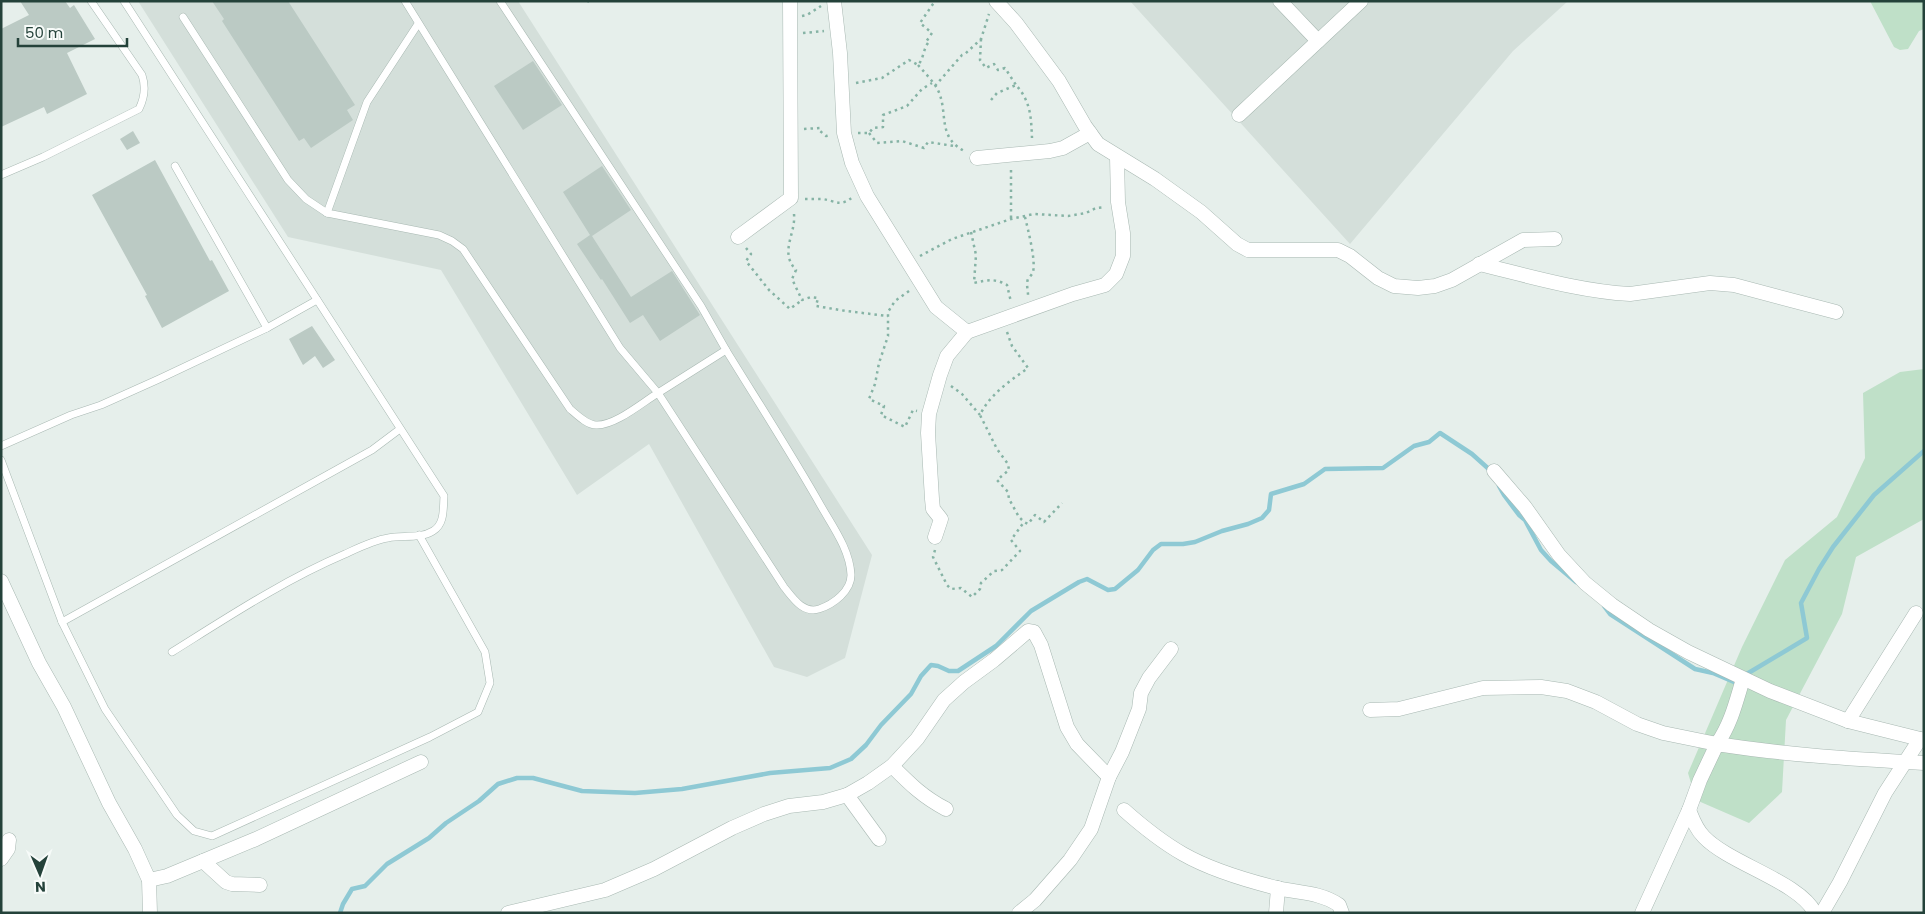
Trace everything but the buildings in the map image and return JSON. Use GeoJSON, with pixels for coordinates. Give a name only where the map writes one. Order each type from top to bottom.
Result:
{"type":"FeatureCollection","features":[{"type":"Feature","properties":{"kind":"street"},"geometry":{"type":"LineString","coordinates":[[738,237],[791,198],[790,1]]}},
{"type":"Feature","properties":{"kind":"street"},"geometry":{"type":"LineString","coordinates":[[1280,1],[1318,41]]}},
{"type":"Feature","properties":{"kind":"street"},"geometry":{"type":"LineString","coordinates":[[1239,115],[1361,1]]}},
{"type":"Feature","properties":{"kind":"street"},"geometry":{"type":"LineString","coordinates":[[997,2],[1016,23],[1059,81],[1098,144],[1156,178],[1201,212],[1236,244],[1248,250],[1338,250],[1366,267],[1378,278],[1394,286],[1418,288],[1435,286],[1452,280],[1523,240],[1555,239]]}},
{"type":"Feature","properties":{"kind":"street"},"geometry":{"type":"LineString","coordinates":[[835,3],[844,133],[852,163],[867,196],[936,307],[967,332]]}},
{"type":"Feature","properties":{"kind":"street"},"geometry":{"type":"LineString","coordinates":[[977,158],[1050,151],[1063,148],[1090,133]]}},
{"type":"Feature","properties":{"kind":"street"},"geometry":{"type":"LineString","coordinates":[[935,537],[940,519],[933,509],[928,433],[929,414],[947,356],[967,332],[1073,294],[1105,285],[1116,274],[1123,256],[1118,202],[1118,157]]}},
{"type":"Feature","properties":{"kind":"street"},"geometry":{"type":"LineString","coordinates":[[1479,264],[1617,294],[1710,284],[1734,285],[1836,312]]}},
{"type":"Feature","properties":{"kind":"street"},"geometry":{"type":"LineString","coordinates":[[1494,471],[1525,507],[1560,555],[1585,584],[1649,630],[1743,679],[1848,721],[1922,740],[1885,793],[1840,882],[1822,913]]}},
{"type":"Feature","properties":{"kind":"street"},"geometry":{"type":"LineString","coordinates":[[1,581],[39,663],[64,707],[108,804],[134,849],[149,880],[150,913]]}},
{"type":"Feature","properties":{"kind":"street"},"geometry":{"type":"LineString","coordinates":[[1848,721],[1916,613]]}},
{"type":"Feature","properties":{"kind":"street"},"geometry":{"type":"LineString","coordinates":[[508,913],[604,890],[654,869],[732,828],[764,814],[789,806],[823,802],[847,795],[892,766],[917,739],[944,700],[1028,631],[1032,631],[1041,645],[1067,727],[1077,744],[1109,777]]}},
{"type":"Feature","properties":{"kind":"street"},"geometry":{"type":"LineString","coordinates":[[1019,913],[1035,900],[1070,860],[1091,829],[1109,777],[1122,752],[1139,709],[1141,693],[1149,678],[1172,649]]}},
{"type":"Feature","properties":{"kind":"street"},"geometry":{"type":"LineString","coordinates":[[1642,913],[1689,810],[1716,744],[1732,717],[1743,679]]}},
{"type":"Feature","properties":{"kind":"street"},"geometry":{"type":"LineString","coordinates":[[1370,710],[1399,709],[1482,688],[1541,687],[1567,691],[1596,702],[1638,724],[1663,732],[1716,744],[1772,753],[1829,758],[1924,762]]}},
{"type":"Feature","properties":{"kind":"street"},"geometry":{"type":"LineString","coordinates":[[149,880],[167,876],[256,839],[421,762]]}},
{"type":"Feature","properties":{"kind":"street"},"geometry":{"type":"LineString","coordinates":[[892,766],[915,789],[946,809]]}},
{"type":"Feature","properties":{"kind":"street"},"geometry":{"type":"LineString","coordinates":[[847,795],[879,839]]}},
{"type":"Feature","properties":{"kind":"street"},"geometry":{"type":"LineString","coordinates":[[1124,810],[1183,854],[1230,875],[1278,888],[1325,896],[1339,905],[1342,913]]}},
{"type":"Feature","properties":{"kind":"street"},"geometry":{"type":"LineString","coordinates":[[1689,810],[1696,826],[1705,838],[1741,862],[1790,888],[1805,899],[1815,913]]}},
{"type":"Feature","properties":{"kind":"street"},"geometry":{"type":"LineString","coordinates":[[1,858],[8,849],[9,840]]}},
{"type":"Feature","properties":{"kind":"street"},"geometry":{"type":"LineString","coordinates":[[203,861],[226,882],[260,885]]}},
{"type":"Feature","properties":{"kind":"street"},"geometry":{"type":"LineString","coordinates":[[1276,913],[1278,888]]}},
{"type":"Feature","properties":{"kind":"lane"},"geometry":{"type":"LineString","coordinates":[[1,175],[43,157],[139,109],[145,91],[142,75],[91,1]]}},
{"type":"Feature","properties":{"kind":"lane"},"geometry":{"type":"LineString","coordinates":[[124,1],[444,496],[440,525],[432,531],[419,535],[386,538],[344,554],[268,592],[172,652]]}},
{"type":"Feature","properties":{"kind":"lane"},"geometry":{"type":"LineString","coordinates":[[404,1],[620,348],[658,393],[784,587],[802,607],[813,611],[825,607],[842,596],[849,585],[851,575],[843,545],[701,306],[500,1]]}},
{"type":"Feature","properties":{"kind":"lane"},"geometry":{"type":"LineString","coordinates":[[183,16],[288,180],[306,198],[327,212],[439,235],[452,240],[463,249],[570,409],[586,421],[596,425],[611,422],[726,350]]}},
{"type":"Feature","properties":{"kind":"lane"},"geometry":{"type":"LineString","coordinates":[[327,212],[367,102],[418,24]]}},
{"type":"Feature","properties":{"kind":"lane"},"geometry":{"type":"LineString","coordinates":[[175,166],[267,328]]}},
{"type":"Feature","properties":{"kind":"lane"},"geometry":{"type":"LineString","coordinates":[[1,446],[71,415],[117,398],[267,328],[317,300]]}},
{"type":"Feature","properties":{"kind":"lane"},"geometry":{"type":"LineString","coordinates":[[62,622],[372,450],[400,429]]}},
{"type":"Feature","properties":{"kind":"lane"},"geometry":{"type":"LineString","coordinates":[[1,460],[62,622],[105,708],[178,815],[194,831],[212,836],[430,737],[478,712],[490,684],[485,652],[419,535]]}},
{"type":"Feature","properties":{"kind":"path"},"geometry":{"type":"LineString","coordinates":[[918,65],[924,58],[924,50],[932,33],[920,23],[935,1]]}},
{"type":"Feature","properties":{"kind":"path"},"geometry":{"type":"LineString","coordinates":[[997,2],[988,15],[981,39],[980,60],[986,68],[994,64],[998,70],[1005,68],[1025,96],[1029,107],[1032,152]]}},
{"type":"Feature","properties":{"kind":"path"},"geometry":{"type":"LineString","coordinates":[[790,16],[807,15],[822,6],[835,3]]}},
{"type":"Feature","properties":{"kind":"path"},"geometry":{"type":"LineString","coordinates":[[789,34],[837,30]]}},
{"type":"Feature","properties":{"kind":"path"},"geometry":{"type":"LineString","coordinates":[[935,86],[962,55],[981,39]]}},
{"type":"Feature","properties":{"kind":"path"},"geometry":{"type":"LineString","coordinates":[[841,85],[882,78],[909,60],[918,65],[938,91],[945,126],[954,146]]}},
{"type":"Feature","properties":{"kind":"path"},"geometry":{"type":"LineString","coordinates":[[869,133],[873,128],[883,126],[883,115],[907,106],[922,89],[932,83]]}},
{"type":"Feature","properties":{"kind":"path"},"geometry":{"type":"LineString","coordinates":[[991,100],[996,93],[1016,85]]}},
{"type":"Feature","properties":{"kind":"path"},"geometry":{"type":"LineString","coordinates":[[790,131],[820,128],[820,131],[826,136],[844,133],[869,133]]}},
{"type":"Feature","properties":{"kind":"path"},"geometry":{"type":"LineString","coordinates":[[869,133],[877,143],[902,141],[924,148],[928,142],[954,146],[977,158]]}},
{"type":"Feature","properties":{"kind":"path"},"geometry":{"type":"LineString","coordinates":[[1011,154],[1011,219]]}},
{"type":"Feature","properties":{"kind":"path"},"geometry":{"type":"LineString","coordinates":[[802,300],[792,279],[796,270],[790,264],[788,244],[795,220],[791,198],[824,199],[836,204],[845,203],[855,195],[867,196]]}},
{"type":"Feature","properties":{"kind":"path"},"geometry":{"type":"LineString","coordinates":[[907,262],[971,232],[1011,219],[1034,214],[1068,216],[1086,213],[1118,202]]}},
{"type":"Feature","properties":{"kind":"path"},"geometry":{"type":"LineString","coordinates":[[1025,217],[1029,240],[1032,246],[1033,262],[1033,272],[1027,286],[1034,309]]}},
{"type":"Feature","properties":{"kind":"path"},"geometry":{"type":"LineString","coordinates":[[971,232],[976,254],[974,283],[992,279],[1008,285],[1009,318],[1007,335],[1012,346],[1028,368],[994,395],[985,405],[980,415]]}},
{"type":"Feature","properties":{"kind":"path"},"geometry":{"type":"LineString","coordinates":[[738,237],[751,254],[746,261],[769,290],[790,309],[802,300],[811,297],[818,298],[816,306],[846,312],[888,316]]}},
{"type":"Feature","properties":{"kind":"path"},"geometry":{"type":"LineString","coordinates":[[922,284],[895,301],[888,312],[888,336],[869,399],[884,406],[881,415],[905,427],[912,410],[929,414]]}},
{"type":"Feature","properties":{"kind":"path"},"geometry":{"type":"LineString","coordinates":[[940,374],[947,383],[962,394],[980,415],[997,449],[1008,464],[1009,470],[997,480],[1008,492],[1009,499],[1019,517],[1028,524],[1035,515],[1044,522],[1062,502]]}},
{"type":"Feature","properties":{"kind":"path"},"geometry":{"type":"LineString","coordinates":[[935,537],[938,544],[933,556],[947,585],[951,589],[962,588],[972,597],[980,589],[981,583],[994,571],[1002,570],[1020,551],[1011,540],[1024,522]]}},
{"type":"Feature","properties":{"kind":"shaded area"},"geometry":{"type":"Polygon","coordinates":[[[138,1],[518,1],[872,555],[845,658],[807,677],[774,667],[649,444],[577,495],[441,270],[288,237],[138,1]]]}},
{"type":"Feature","properties":{"kind":"shaded area"},"geometry":{"type":"Polygon","coordinates":[[[1130,1],[1568,1],[1513,51],[1350,244],[1130,1]]]}},
{"type":"Feature","properties":{"kind":"green space"},"geometry":{"type":"Polygon","coordinates":[[[1870,1],[1924,1],[1924,29],[1919,31],[1908,49],[1900,50],[1894,47],[1870,1]]]}},
{"type":"Feature","properties":{"kind":"green space"},"geometry":{"type":"Polygon","coordinates":[[[1924,369],[1924,519],[1856,557],[1842,614],[1786,720],[1782,792],[1749,823],[1696,800],[1688,773],[1742,647],[1785,560],[1837,517],[1865,458],[1863,393],[1900,372],[1924,369]]]}},
{"type":"Feature","properties":{"kind":"waterway"},"geometry":{"type":"LineString","coordinates":[[340,913],[352,889],[365,886],[387,864],[429,838],[446,823],[479,801],[498,784],[517,778],[533,778],[582,791],[635,793],[682,789],[770,773],[830,768],[851,759],[866,745],[881,725],[911,694],[921,676],[931,665],[949,671],[958,671],[996,646],[1031,611],[1079,582],[1087,579],[1108,590],[1115,589],[1138,570],[1153,550],[1161,544],[1195,542],[1262,518],[1269,510],[1271,494],[1304,484],[1325,469],[1383,468],[1414,446],[1429,442],[1440,433],[1472,454],[1491,471]]}},
{"type":"Feature","properties":{"kind":"waterway"},"geometry":{"type":"LineString","coordinates":[[1745,675],[1807,638],[1801,603],[1819,569],[1833,547],[1874,495],[1924,451]]}},
{"type":"Feature","properties":{"kind":"waterway"},"geometry":{"type":"LineString","coordinates":[[1499,486],[1519,515],[1525,520],[1541,550],[1576,582]]}},
{"type":"Feature","properties":{"kind":"waterway"},"geometry":{"type":"LineString","coordinates":[[1604,606],[1610,614],[1695,669],[1713,673],[1734,682],[1738,679]]}}]}
